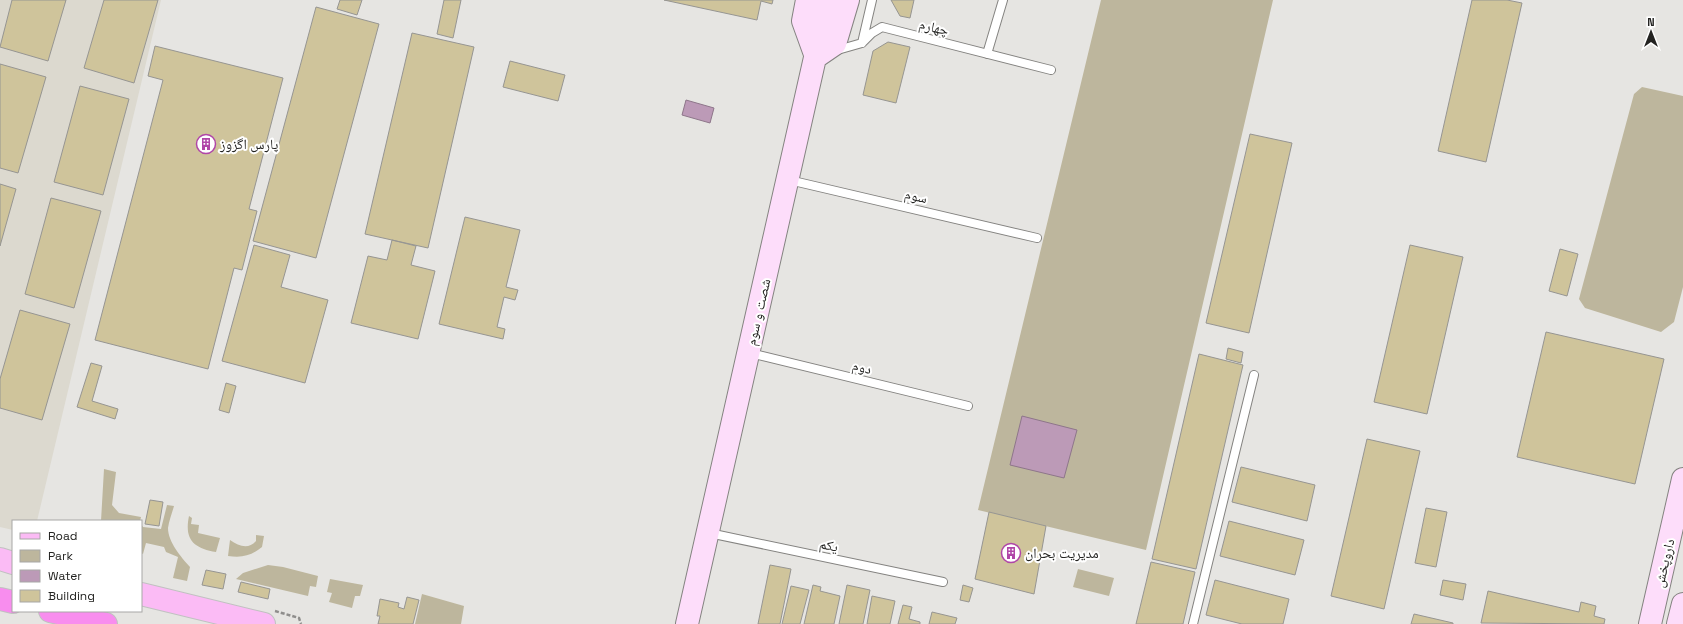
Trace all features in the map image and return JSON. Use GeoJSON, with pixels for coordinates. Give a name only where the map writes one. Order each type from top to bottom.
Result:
{"type":"FeatureCollection","features":[{"type":"Feature","properties":{"kind":"highway"},"geometry":{"type":"LineString","coordinates":[[0,599],[12,602]]}},
{"type":"Feature","properties":{"kind":"highway"},"geometry":{"type":"LineString","coordinates":[[54,612],[106,624]]}},
{"type":"Feature","properties":{"kind":"main road"},"geometry":{"type":"LineString","coordinates":[[0,559],[12,563]]}},
{"type":"Feature","properties":{"kind":"main road"},"geometry":{"type":"LineString","coordinates":[[142,594],[269,617]]}},
{"type":"Feature","properties":{"kind":"street"},"geometry":{"type":"LineString","coordinates":[[807,0],[803,21],[816,57],[835,44],[848,0]]}},
{"type":"Feature","properties":{"kind":"street","name":"شصت و سوم"},"geometry":{"type":"LineString","coordinates":[[688,624],[828,0]]}},
{"type":"Feature","properties":{"kind":"street","name":"داروپخش"},"geometry":{"type":"LineString","coordinates":[[1650,624],[1683,479]]}},
{"type":"Feature","properties":{"kind":"street"},"geometry":{"type":"LineString","coordinates":[[1678,624],[1683,604]]}},
{"type":"Feature","properties":{"kind":"lane"},"geometry":{"type":"LineString","coordinates":[[862,43],[872,0]]}},
{"type":"Feature","properties":{"kind":"lane"},"geometry":{"type":"LineString","coordinates":[[987,54],[1003,0]]}},
{"type":"Feature","properties":{"kind":"lane","name":"چهارم"},"geometry":{"type":"LineString","coordinates":[[816,57],[862,43],[872,33],[882,27],[1051,70]]}},
{"type":"Feature","properties":{"kind":"lane","name":"سوم"},"geometry":{"type":"LineString","coordinates":[[788,180],[1037,238]]}},
{"type":"Feature","properties":{"kind":"lane","name":"دوم"},"geometry":{"type":"LineString","coordinates":[[749,353],[968,406]]}},
{"type":"Feature","properties":{"kind":"lane"},"geometry":{"type":"LineString","coordinates":[[1193,624],[1254,376]]}},
{"type":"Feature","properties":{"kind":"lane","name":"یکم"},"geometry":{"type":"LineString","coordinates":[[709,533],[943,582]]}},
{"type":"Feature","properties":{"kind":"path"},"geometry":{"type":"LineString","coordinates":[[269,617],[298,618],[301,624]]}},
{"type":"Feature","properties":{"kind":"shaded area"},"geometry":{"type":"Polygon","coordinates":[[[0,0],[161,0],[37,520],[12,520],[12,530],[0,527],[0,0]]]}},
{"type":"Feature","properties":{"kind":"green space"},"geometry":{"type":"Polygon","coordinates":[[[1101,0],[1273,0],[1146,550],[978,510],[1101,0]]]}},
{"type":"Feature","properties":{"kind":"green space"},"geometry":{"type":"Polygon","coordinates":[[[1642,87],[1683,96],[1683,287],[1674,322],[1661,332],[1585,308],[1579,299],[1634,94],[1642,87]]]}},
{"type":"Feature","properties":{"kind":"green space"},"geometry":{"type":"Polygon","coordinates":[[[104,469],[116,472],[112,505],[119,513],[141,517],[140,520],[101,520],[104,469]]]}},
{"type":"Feature","properties":{"kind":"green space"},"geometry":{"type":"Polygon","coordinates":[[[167,505],[174,506],[168,528],[170,539],[190,567],[187,581],[173,578],[178,557],[166,552],[164,547],[146,543],[142,554],[142,526],[143,527],[161,529],[167,505]]]}},
{"type":"Feature","properties":{"kind":"green space"},"geometry":{"type":"Polygon","coordinates":[[[189,516],[192,518],[191,524],[199,525],[198,533],[220,538],[216,552],[202,548],[192,542],[188,531],[189,516]]]}},
{"type":"Feature","properties":{"kind":"green space"},"geometry":{"type":"Polygon","coordinates":[[[256,535],[264,536],[262,547],[258,550],[246,556],[228,556],[230,540],[237,544],[247,546],[256,541],[256,535]]]}},
{"type":"Feature","properties":{"kind":"green space"},"geometry":{"type":"Polygon","coordinates":[[[268,565],[283,567],[318,576],[316,587],[310,586],[308,596],[236,579],[243,573],[268,565]]]}},
{"type":"Feature","properties":{"kind":"green space"},"geometry":{"type":"Polygon","coordinates":[[[1078,569],[1114,578],[1109,596],[1073,587],[1078,569]]]}},
{"type":"Feature","properties":{"kind":"green space"},"geometry":{"type":"Polygon","coordinates":[[[330,579],[363,585],[360,596],[355,596],[352,608],[329,602],[332,593],[327,592],[330,579]]]}},
{"type":"Feature","properties":{"kind":"green space"},"geometry":{"type":"Polygon","coordinates":[[[422,594],[464,606],[461,624],[415,624],[422,594]]]}},
{"type":"Feature","properties":{"kind":"water"},"geometry":{"type":"Polygon","coordinates":[[[686,100],[714,108],[710,123],[682,115],[686,100]]]}},
{"type":"Feature","properties":{"kind":"water"},"geometry":{"type":"Polygon","coordinates":[[[1022,416],[1077,430],[1064,478],[1010,465],[1022,416]]]}},
{"type":"Feature","properties":{"kind":"building"},"geometry":{"type":"Polygon","coordinates":[[[12,0],[66,0],[48,61],[0,47],[12,0]]]}},
{"type":"Feature","properties":{"kind":"building"},"geometry":{"type":"Polygon","coordinates":[[[104,0],[158,0],[134,83],[84,68],[104,0]]]}},
{"type":"Feature","properties":{"kind":"building"},"geometry":{"type":"Polygon","coordinates":[[[340,0],[362,0],[357,15],[337,9],[340,0]]]}},
{"type":"Feature","properties":{"kind":"building"},"geometry":{"type":"Polygon","coordinates":[[[444,0],[461,0],[453,38],[437,34],[444,0]]]}},
{"type":"Feature","properties":{"kind":"building"},"geometry":{"type":"Polygon","coordinates":[[[664,0],[773,0],[772,4],[761,1],[757,20],[664,0]]]}},
{"type":"Feature","properties":{"kind":"building"},"geometry":{"type":"Polygon","coordinates":[[[891,0],[914,0],[910,18],[900,16],[891,0]]]}},
{"type":"Feature","properties":{"kind":"building"},"geometry":{"type":"Polygon","coordinates":[[[1472,0],[1507,0],[1522,3],[1486,162],[1438,151],[1472,0]]]}},
{"type":"Feature","properties":{"kind":"building"},"geometry":{"type":"Polygon","coordinates":[[[316,7],[379,24],[316,258],[253,241],[316,7]]]}},
{"type":"Feature","properties":{"kind":"building"},"geometry":{"type":"Polygon","coordinates":[[[412,33],[474,47],[428,248],[365,234],[412,33]]]}},
{"type":"Feature","properties":{"kind":"building"},"geometry":{"type":"Polygon","coordinates":[[[888,42],[910,47],[896,103],[863,95],[873,51],[888,42]]]}},
{"type":"Feature","properties":{"kind":"building","name":"پارس اگزوز"},"geometry":{"type":"Polygon","coordinates":[[[155,46],[283,78],[249,209],[257,211],[242,270],[234,268],[208,369],[95,340],[163,80],[148,76],[155,46]]]}},
{"type":"Feature","properties":{"kind":"building"},"geometry":{"type":"Polygon","coordinates":[[[510,61],[565,75],[558,101],[503,87],[510,61]]]}},
{"type":"Feature","properties":{"kind":"building"},"geometry":{"type":"Polygon","coordinates":[[[0,64],[46,77],[18,173],[0,168],[0,64]]]}},
{"type":"Feature","properties":{"kind":"building"},"geometry":{"type":"Polygon","coordinates":[[[80,86],[129,99],[103,195],[54,182],[80,86]]]}},
{"type":"Feature","properties":{"kind":"building"},"geometry":{"type":"Polygon","coordinates":[[[1250,134],[1292,143],[1249,333],[1206,323],[1250,134]]]}},
{"type":"Feature","properties":{"kind":"building"},"geometry":{"type":"Polygon","coordinates":[[[0,184],[16,189],[0,246],[0,184]]]}},
{"type":"Feature","properties":{"kind":"building"},"geometry":{"type":"Polygon","coordinates":[[[51,198],[101,211],[74,308],[25,294],[51,198]]]}},
{"type":"Feature","properties":{"kind":"building"},"geometry":{"type":"Polygon","coordinates":[[[465,217],[520,230],[506,287],[518,290],[515,300],[504,297],[497,327],[505,329],[503,339],[439,324],[465,217]]]}},
{"type":"Feature","properties":{"kind":"building"},"geometry":{"type":"Polygon","coordinates":[[[392,240],[416,246],[411,265],[435,271],[418,339],[351,323],[368,256],[387,260],[392,240]]]}},
{"type":"Feature","properties":{"kind":"building"},"geometry":{"type":"Polygon","coordinates":[[[254,245],[290,255],[281,287],[328,300],[305,383],[222,361],[254,245]]]}},
{"type":"Feature","properties":{"kind":"building"},"geometry":{"type":"Polygon","coordinates":[[[1410,245],[1463,257],[1427,414],[1374,402],[1410,245]]]}},
{"type":"Feature","properties":{"kind":"building"},"geometry":{"type":"Polygon","coordinates":[[[1560,249],[1578,254],[1567,296],[1549,291],[1560,249]]]}},
{"type":"Feature","properties":{"kind":"building"},"geometry":{"type":"Polygon","coordinates":[[[20,310],[70,324],[42,420],[0,408],[0,379],[20,310]]]}},
{"type":"Feature","properties":{"kind":"building"},"geometry":{"type":"Polygon","coordinates":[[[1546,332],[1664,359],[1635,484],[1517,457],[1546,332]]]}},
{"type":"Feature","properties":{"kind":"building"},"geometry":{"type":"Polygon","coordinates":[[[1228,348],[1243,352],[1241,363],[1226,359],[1228,348]]]}},
{"type":"Feature","properties":{"kind":"building"},"geometry":{"type":"Polygon","coordinates":[[[1199,354],[1243,365],[1196,569],[1152,559],[1199,354]]]}},
{"type":"Feature","properties":{"kind":"building"},"geometry":{"type":"Polygon","coordinates":[[[91,363],[102,366],[92,401],[118,409],[115,419],[77,407],[91,363]]]}},
{"type":"Feature","properties":{"kind":"building"},"geometry":{"type":"Polygon","coordinates":[[[226,383],[236,386],[229,413],[219,410],[226,383]]]}},
{"type":"Feature","properties":{"kind":"building"},"geometry":{"type":"Polygon","coordinates":[[[1367,439],[1420,451],[1384,609],[1331,596],[1367,439]]]}},
{"type":"Feature","properties":{"kind":"building"},"geometry":{"type":"Polygon","coordinates":[[[1241,467],[1315,485],[1307,521],[1232,502],[1241,467]]]}},
{"type":"Feature","properties":{"kind":"building"},"geometry":{"type":"Polygon","coordinates":[[[150,500],[163,502],[159,526],[145,524],[150,500]]]}},
{"type":"Feature","properties":{"kind":"building"},"geometry":{"type":"Polygon","coordinates":[[[1426,508],[1447,512],[1436,567],[1415,563],[1426,508]]]}},
{"type":"Feature","properties":{"kind":"building","name":"مدیریت بحران"},"geometry":{"type":"Polygon","coordinates":[[[989,512],[1046,526],[1034,594],[975,579],[989,512]]]}},
{"type":"Feature","properties":{"kind":"building"},"geometry":{"type":"Polygon","coordinates":[[[1229,521],[1304,540],[1295,575],[1220,556],[1229,521]]]}},
{"type":"Feature","properties":{"kind":"building"},"geometry":{"type":"Polygon","coordinates":[[[1151,562],[1195,572],[1183,624],[1136,624],[1151,562]]]}},
{"type":"Feature","properties":{"kind":"building"},"geometry":{"type":"Polygon","coordinates":[[[770,565],[791,569],[780,624],[758,624],[770,565]]]}},
{"type":"Feature","properties":{"kind":"building"},"geometry":{"type":"Polygon","coordinates":[[[206,570],[226,574],[223,589],[202,585],[206,570]]]}},
{"type":"Feature","properties":{"kind":"building"},"geometry":{"type":"Polygon","coordinates":[[[1215,580],[1289,599],[1283,624],[1242,624],[1206,615],[1215,580]]]}},
{"type":"Feature","properties":{"kind":"building"},"geometry":{"type":"Polygon","coordinates":[[[1443,580],[1466,584],[1463,600],[1440,595],[1443,580]]]}},
{"type":"Feature","properties":{"kind":"building"},"geometry":{"type":"Polygon","coordinates":[[[241,582],[270,589],[268,599],[238,592],[241,582]]]}},
{"type":"Feature","properties":{"kind":"building"},"geometry":{"type":"Polygon","coordinates":[[[813,585],[821,587],[820,591],[840,596],[834,624],[804,624],[813,585]]]}},
{"type":"Feature","properties":{"kind":"building"},"geometry":{"type":"Polygon","coordinates":[[[847,585],[870,590],[863,624],[839,624],[847,585]]]}},
{"type":"Feature","properties":{"kind":"building"},"geometry":{"type":"Polygon","coordinates":[[[963,585],[973,588],[969,602],[960,600],[963,585]]]}},
{"type":"Feature","properties":{"kind":"building"},"geometry":{"type":"Polygon","coordinates":[[[791,586],[809,590],[800,624],[782,624],[791,586]]]}},
{"type":"Feature","properties":{"kind":"building"},"geometry":{"type":"Polygon","coordinates":[[[1488,591],[1579,612],[1581,602],[1596,606],[1594,616],[1605,619],[1604,624],[1481,623],[1488,591]]]}},
{"type":"Feature","properties":{"kind":"building"},"geometry":{"type":"Polygon","coordinates":[[[872,596],[895,601],[890,624],[867,624],[872,596]]]}},
{"type":"Feature","properties":{"kind":"building"},"geometry":{"type":"Polygon","coordinates":[[[407,597],[419,600],[413,624],[378,624],[380,616],[377,616],[380,599],[399,603],[398,607],[404,609],[407,597]]]}},
{"type":"Feature","properties":{"kind":"building"},"geometry":{"type":"Polygon","coordinates":[[[903,605],[912,607],[909,619],[920,622],[920,624],[898,624],[903,605]]]}},
{"type":"Feature","properties":{"kind":"building"},"geometry":{"type":"Polygon","coordinates":[[[932,612],[957,618],[955,624],[929,624],[932,612]]]}},
{"type":"Feature","properties":{"kind":"building"},"geometry":{"type":"Polygon","coordinates":[[[1414,614],[1453,623],[1453,624],[1411,624],[1414,614]]]}},
{"type":"Feature","properties":{"kind":"place","name":"پارس اگزوز"},"geometry":{"type":"Point","coordinates":[206,144]}},
{"type":"Feature","properties":{"kind":"place","name":"مدیریت بحران"},"geometry":{"type":"Point","coordinates":[1011,553]}}]}
